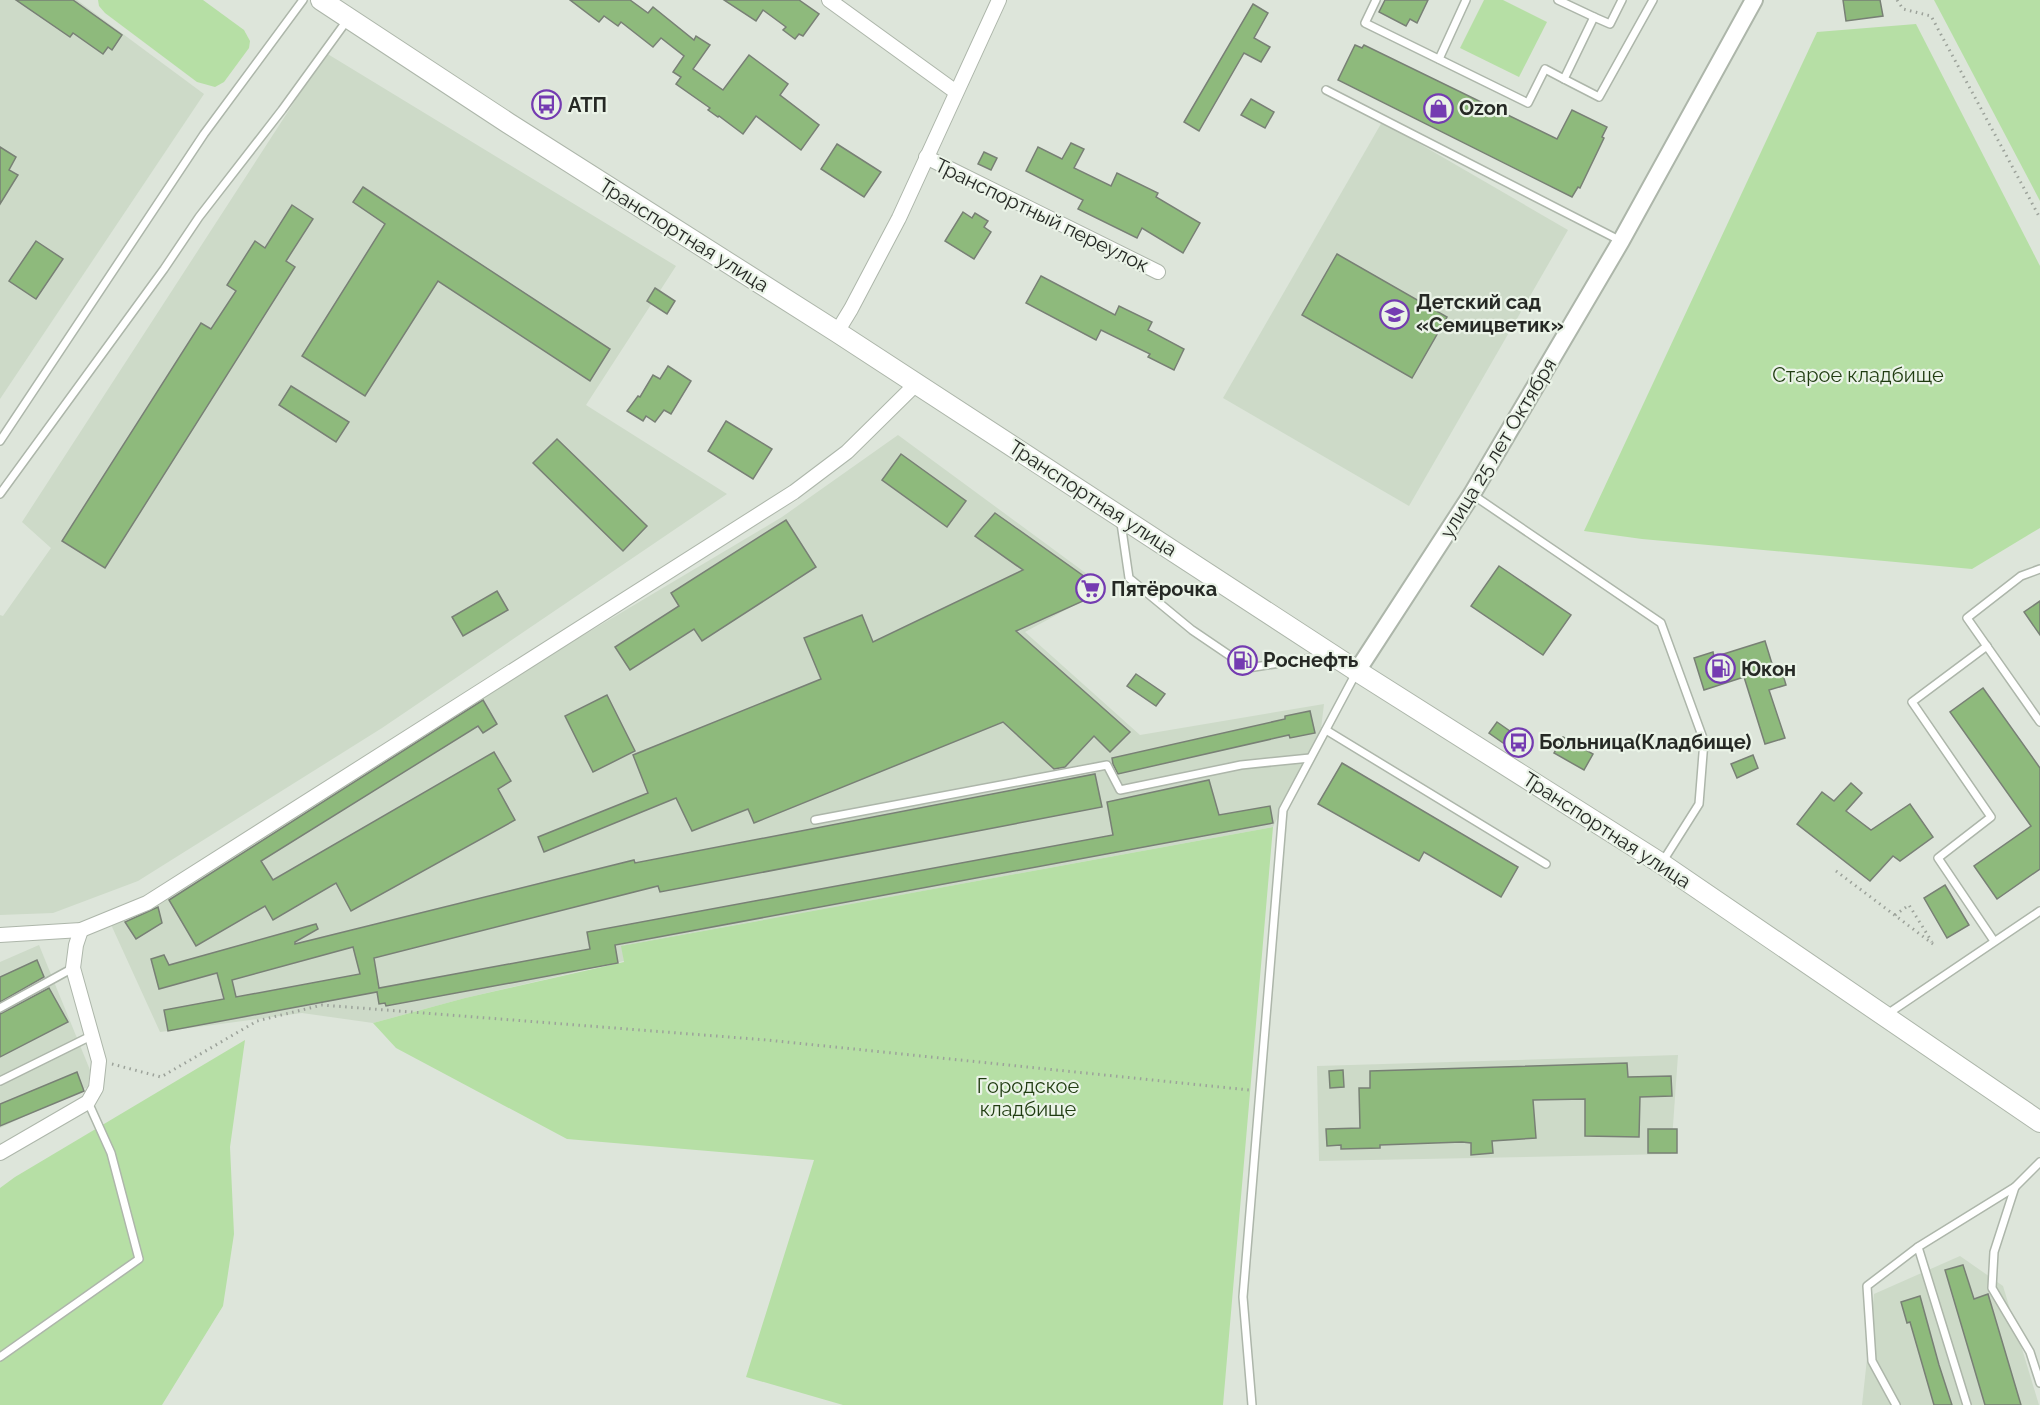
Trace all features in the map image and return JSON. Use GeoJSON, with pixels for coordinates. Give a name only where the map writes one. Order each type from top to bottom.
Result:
{"type":"FeatureCollection","features":[{"type":"Feature","properties":{"kind":"main road","name":"Транспортная улица"},"geometry":{"type":"LineString","coordinates":[[321,0],[837,332],[1357,671],[1662,864],[2040,1122]]}},
{"type":"Feature","properties":{"kind":"street"},"geometry":{"type":"LineString","coordinates":[[829,0],[956,92]]}},
{"type":"Feature","properties":{"kind":"street"},"geometry":{"type":"LineString","coordinates":[[837,332],[899,218],[999,0]]}},
{"type":"Feature","properties":{"kind":"street","name":"улица 25 лет Октября"},"geometry":{"type":"LineString","coordinates":[[1357,671],[1472,494],[1621,241],[1754,0]]}},
{"type":"Feature","properties":{"kind":"street","name":"Транспортный переулок"},"geometry":{"type":"LineString","coordinates":[[926,157],[1158,272]]}},
{"type":"Feature","properties":{"kind":"street"},"geometry":{"type":"LineString","coordinates":[[0,935],[81,930],[147,903],[794,492],[847,452],[916,384]]}},
{"type":"Feature","properties":{"kind":"street"},"geometry":{"type":"LineString","coordinates":[[0,1153],[88,1102],[96,1088],[99,1061],[73,968],[76,945],[81,930]]}},
{"type":"Feature","properties":{"kind":"lane"},"geometry":{"type":"LineString","coordinates":[[0,441],[204,134],[303,0]]}},
{"type":"Feature","properties":{"kind":"lane"},"geometry":{"type":"LineString","coordinates":[[1376,0],[1365,23],[1528,103],[1545,69],[1599,97],[1653,0]]}},
{"type":"Feature","properties":{"kind":"lane"},"geometry":{"type":"LineString","coordinates":[[1439,59],[1466,0]]}},
{"type":"Feature","properties":{"kind":"lane"},"geometry":{"type":"LineString","coordinates":[[1558,0],[1610,24],[1622,0]]}},
{"type":"Feature","properties":{"kind":"lane"},"geometry":{"type":"LineString","coordinates":[[1564,79],[1594,17]]}},
{"type":"Feature","properties":{"kind":"lane"},"geometry":{"type":"LineString","coordinates":[[0,494],[199,218],[348,19]]}},
{"type":"Feature","properties":{"kind":"lane"},"geometry":{"type":"LineString","coordinates":[[1326,90],[1621,241]]}},
{"type":"Feature","properties":{"kind":"lane"},"geometry":{"type":"LineString","coordinates":[[1472,494],[1660,623],[1704,741],[1700,804],[1662,864]]}},
{"type":"Feature","properties":{"kind":"lane"},"geometry":{"type":"LineString","coordinates":[[1120,516],[1130,578],[1192,630],[1248,668],[1334,654]]}},
{"type":"Feature","properties":{"kind":"lane"},"geometry":{"type":"LineString","coordinates":[[2040,569],[2021,576],[1967,618],[2040,722]]}},
{"type":"Feature","properties":{"kind":"lane"},"geometry":{"type":"LineString","coordinates":[[1987,646],[1912,702],[1991,817],[1938,858],[1994,941]]}},
{"type":"Feature","properties":{"kind":"lane"},"geometry":{"type":"LineString","coordinates":[[1252,1405],[1243,1297],[1283,810],[1357,671]]}},
{"type":"Feature","properties":{"kind":"lane"},"geometry":{"type":"LineString","coordinates":[[1326,729],[1546,864]]}},
{"type":"Feature","properties":{"kind":"lane"},"geometry":{"type":"LineString","coordinates":[[815,820],[1107,765],[1120,790],[1241,765],[1310,758]]}},
{"type":"Feature","properties":{"kind":"lane"},"geometry":{"type":"LineString","coordinates":[[1884,1017],[2040,911]]}},
{"type":"Feature","properties":{"kind":"lane"},"geometry":{"type":"LineString","coordinates":[[0,1008],[73,968]]}},
{"type":"Feature","properties":{"kind":"lane"},"geometry":{"type":"LineString","coordinates":[[0,1080],[93,1035]]}},
{"type":"Feature","properties":{"kind":"lane"},"geometry":{"type":"LineString","coordinates":[[0,1358],[139,1259],[111,1153],[88,1102]]}},
{"type":"Feature","properties":{"kind":"lane"},"geometry":{"type":"LineString","coordinates":[[1896,1405],[1872,1361],[1867,1286],[1918,1247],[2015,1187],[2040,1162]]}},
{"type":"Feature","properties":{"kind":"lane"},"geometry":{"type":"LineString","coordinates":[[2015,1187],[1994,1252],[1992,1288],[2030,1352],[2040,1383]]}},
{"type":"Feature","properties":{"kind":"lane"},"geometry":{"type":"LineString","coordinates":[[1918,1247],[1967,1405]]}},
{"type":"Feature","properties":{"kind":"path"},"geometry":{"type":"LineString","coordinates":[[1897,0],[1903,9],[1931,16],[2040,218]]}},
{"type":"Feature","properties":{"kind":"path"},"geometry":{"type":"LineString","coordinates":[[1836,871],[1894,915],[1933,944],[1909,905],[1894,915]]}},
{"type":"Feature","properties":{"kind":"path"},"geometry":{"type":"LineString","coordinates":[[99,1061],[161,1077],[257,1021],[322,1005],[756,1039],[1260,1091]]}},
{"type":"Feature","properties":{"kind":"shaded area"},"geometry":{"type":"Polygon","coordinates":[[[0,0],[77,0],[204,94],[0,399],[0,0]]]}},
{"type":"Feature","properties":{"kind":"shaded area"},"geometry":{"type":"Polygon","coordinates":[[[326,53],[676,266],[586,405],[727,494],[382,728],[138,881],[53,913],[0,915],[0,615],[3,616],[51,548],[22,522],[326,53]]]}},
{"type":"Feature","properties":{"kind":"shaded area","name":"Детский сад «Семицветик»"},"geometry":{"type":"Polygon","coordinates":[[[1382,122],[1568,230],[1409,506],[1223,398],[1382,122]]]}},
{"type":"Feature","properties":{"kind":"shaded area"},"geometry":{"type":"Polygon","coordinates":[[[898,435],[1106,588],[1025,632],[1140,735],[1324,704],[1321,729],[1273,827],[622,946],[624,961],[465,998],[373,1023],[302,1013],[160,1032],[108,918],[782,517],[898,435]]]}},
{"type":"Feature","properties":{"kind":"shaded area"},"geometry":{"type":"Polygon","coordinates":[[[39,945],[90,1070],[88,1087],[0,1128],[0,962],[39,945]]]}},
{"type":"Feature","properties":{"kind":"shaded area"},"geometry":{"type":"Polygon","coordinates":[[[1678,1055],[1671,1154],[1319,1161],[1317,1066],[1678,1055]]]}},
{"type":"Feature","properties":{"kind":"shaded area"},"geometry":{"type":"Polygon","coordinates":[[[1960,1256],[2003,1286],[2039,1405],[1862,1405],[1874,1294],[1960,1256]]]}},
{"type":"Feature","properties":{"kind":"green space"},"geometry":{"type":"Polygon","coordinates":[[[98,0],[203,0],[244,30],[250,41],[249,48],[224,82],[215,87],[197,82],[105,13],[99,6],[98,0]]]}},
{"type":"Feature","properties":{"kind":"green space"},"geometry":{"type":"Polygon","coordinates":[[[1484,0],[1503,0],[1547,22],[1519,77],[1460,48],[1484,0]]]}},
{"type":"Feature","properties":{"kind":"green space"},"geometry":{"type":"Polygon","coordinates":[[[1934,0],[2040,0],[2040,201],[1934,0]]]}},
{"type":"Feature","properties":{"kind":"green space","name":"Старое кладбище"},"geometry":{"type":"Polygon","coordinates":[[[1916,24],[2040,266],[2040,528],[1972,569],[1642,539],[1584,531],[1817,32],[1916,24]]]}},
{"type":"Feature","properties":{"kind":"green space","name":"Городское кладбище"},"geometry":{"type":"Polygon","coordinates":[[[1273,827],[1223,1405],[843,1405],[746,1377],[814,1160],[567,1139],[396,1048],[373,1023],[465,998],[624,962],[621,946],[1273,827]]]}},
{"type":"Feature","properties":{"kind":"green space"},"geometry":{"type":"Polygon","coordinates":[[[245,1040],[230,1147],[234,1234],[223,1306],[162,1405],[0,1405],[0,1188],[245,1040]]]}},
{"type":"Feature","properties":{"kind":"building"},"geometry":{"type":"Polygon","coordinates":[[[16,0],[73,0],[122,35],[112,50],[108,47],[103,54],[73,33],[70,37],[16,0]]]}},
{"type":"Feature","properties":{"kind":"building"},"geometry":{"type":"Polygon","coordinates":[[[570,0],[630,0],[648,13],[653,7],[694,40],[696,36],[710,45],[693,69],[723,90],[749,55],[788,84],[780,95],[819,125],[801,150],[756,116],[743,134],[676,84],[681,77],[673,72],[684,56],[661,38],[653,47],[621,22],[618,26],[604,16],[599,22],[570,0]]]}},
{"type":"Feature","properties":{"kind":"building"},"geometry":{"type":"Polygon","coordinates":[[[724,0],[799,0],[819,14],[803,36],[799,34],[795,39],[783,30],[786,27],[763,10],[756,21],[724,0]]]}},
{"type":"Feature","properties":{"kind":"building"},"geometry":{"type":"Polygon","coordinates":[[[1385,0],[1428,0],[1417,23],[1410,19],[1406,26],[1379,12],[1385,0]]]}},
{"type":"Feature","properties":{"kind":"building"},"geometry":{"type":"Polygon","coordinates":[[[1843,0],[1880,0],[1883,16],[1846,21],[1843,0]]]}},
{"type":"Feature","properties":{"kind":"building"},"geometry":{"type":"Polygon","coordinates":[[[1253,4],[1268,13],[1254,38],[1270,47],[1261,62],[1244,53],[1199,131],[1184,122],[1253,4]]]}},
{"type":"Feature","properties":{"kind":"building"},"geometry":{"type":"Polygon","coordinates":[[[1355,45],[1362,48],[1364,45],[1557,139],[1572,110],[1607,127],[1580,188],[1578,187],[1572,197],[1338,80],[1355,45]]]}},
{"type":"Feature","properties":{"kind":"building"},"geometry":{"type":"Polygon","coordinates":[[[1251,99],[1274,112],[1265,128],[1241,115],[1251,99]]]}},
{"type":"Feature","properties":{"kind":"building"},"geometry":{"type":"Polygon","coordinates":[[[1071,143],[1084,149],[1074,168],[1111,186],[1117,173],[1158,193],[1156,197],[1200,223],[1183,253],[1142,228],[1137,238],[1078,209],[1083,200],[1026,171],[1038,147],[1062,159],[1071,143]]]}},
{"type":"Feature","properties":{"kind":"building"},"geometry":{"type":"Polygon","coordinates":[[[837,144],[881,172],[864,197],[821,169],[837,144]]]}},
{"type":"Feature","properties":{"kind":"building"},"geometry":{"type":"Polygon","coordinates":[[[0,147],[16,157],[9,170],[18,175],[0,204],[0,147]]]}},
{"type":"Feature","properties":{"kind":"building"},"geometry":{"type":"Polygon","coordinates":[[[984,152],[997,158],[991,170],[978,164],[984,152]]]}},
{"type":"Feature","properties":{"kind":"building"},"geometry":{"type":"Polygon","coordinates":[[[363,187],[610,349],[590,381],[438,281],[365,396],[302,356],[385,224],[353,202],[363,187]]]}},
{"type":"Feature","properties":{"kind":"building"},"geometry":{"type":"Polygon","coordinates":[[[292,205],[313,219],[286,261],[295,267],[105,568],[62,541],[201,323],[211,329],[236,291],[227,285],[255,241],[265,248],[292,205]]]}},
{"type":"Feature","properties":{"kind":"building"},"geometry":{"type":"Polygon","coordinates":[[[963,212],[972,218],[975,213],[988,221],[984,227],[991,232],[974,259],[945,241],[963,212]]]}},
{"type":"Feature","properties":{"kind":"building"},"geometry":{"type":"Polygon","coordinates":[[[36,241],[63,259],[36,299],[9,281],[36,241]]]}},
{"type":"Feature","properties":{"kind":"building"},"geometry":{"type":"Polygon","coordinates":[[[1337,254],[1447,317],[1412,378],[1302,315],[1337,254]]]}},
{"type":"Feature","properties":{"kind":"building"},"geometry":{"type":"Polygon","coordinates":[[[1041,276],[1115,315],[1119,306],[1152,322],[1148,330],[1184,349],[1174,370],[1148,357],[1150,354],[1101,330],[1096,340],[1026,303],[1041,276]]]}},
{"type":"Feature","properties":{"kind":"building"},"geometry":{"type":"Polygon","coordinates":[[[655,288],[675,301],[667,314],[647,301],[655,288]]]}},
{"type":"Feature","properties":{"kind":"building"},"geometry":{"type":"Polygon","coordinates":[[[668,366],[691,381],[671,414],[664,410],[655,422],[646,416],[643,421],[627,411],[638,396],[640,397],[653,375],[660,379],[668,366]]]}},
{"type":"Feature","properties":{"kind":"building"},"geometry":{"type":"Polygon","coordinates":[[[291,386],[349,422],[336,442],[279,405],[291,386]]]}},
{"type":"Feature","properties":{"kind":"building"},"geometry":{"type":"Polygon","coordinates":[[[726,421],[772,449],[753,479],[708,451],[726,421]]]}},
{"type":"Feature","properties":{"kind":"building"},"geometry":{"type":"Polygon","coordinates":[[[557,439],[647,526],[623,551],[533,463],[557,439]]]}},
{"type":"Feature","properties":{"kind":"building"},"geometry":{"type":"Polygon","coordinates":[[[901,454],[966,501],[947,527],[882,480],[901,454]]]}},
{"type":"Feature","properties":{"kind":"building"},"geometry":{"type":"Polygon","coordinates":[[[995,513],[1099,587],[1092,597],[1016,631],[1130,732],[1110,752],[1094,736],[1065,767],[1054,769],[1003,722],[754,823],[748,809],[692,831],[676,798],[544,852],[538,837],[648,793],[633,755],[821,679],[804,638],[862,615],[873,642],[1023,570],[975,536],[995,513]]]}},
{"type":"Feature","properties":{"kind":"building"},"geometry":{"type":"Polygon","coordinates":[[[786,520],[816,567],[702,641],[694,629],[630,670],[615,647],[679,606],[671,593],[786,520]]]}},
{"type":"Feature","properties":{"kind":"building"},"geometry":{"type":"Polygon","coordinates":[[[1499,566],[1571,615],[1543,655],[1471,606],[1499,566]]]}},
{"type":"Feature","properties":{"kind":"building"},"geometry":{"type":"Polygon","coordinates":[[[497,591],[508,610],[463,636],[452,617],[497,591]]]}},
{"type":"Feature","properties":{"kind":"building"},"geometry":{"type":"Polygon","coordinates":[[[2040,601],[2040,635],[2024,612],[2040,601]]]}},
{"type":"Feature","properties":{"kind":"building"},"geometry":{"type":"Polygon","coordinates":[[[1765,641],[1773,667],[1780,665],[1786,685],[1769,690],[1785,738],[1765,744],[1744,677],[1704,690],[1694,658],[1713,652],[1714,657],[1765,641]]]}},
{"type":"Feature","properties":{"kind":"building"},"geometry":{"type":"Polygon","coordinates":[[[1136,674],[1165,694],[1156,706],[1127,686],[1136,674]]]}},
{"type":"Feature","properties":{"kind":"building"},"geometry":{"type":"Polygon","coordinates":[[[1983,688],[2040,768],[2040,869],[1997,899],[1974,866],[2031,826],[1950,712],[1983,688]]]}},
{"type":"Feature","properties":{"kind":"building"},"geometry":{"type":"Polygon","coordinates":[[[607,695],[635,751],[593,772],[565,716],[607,695]]]}},
{"type":"Feature","properties":{"kind":"building"},"geometry":{"type":"Polygon","coordinates":[[[483,700],[497,724],[483,733],[478,726],[261,861],[273,880],[494,752],[511,781],[498,789],[515,820],[351,911],[336,883],[273,920],[265,906],[196,946],[169,900],[483,700]]]}},
{"type":"Feature","properties":{"kind":"building"},"geometry":{"type":"Polygon","coordinates":[[[1310,711],[1315,733],[1290,738],[1289,735],[1118,774],[1113,764],[1112,758],[1285,719],[1285,716],[1310,711]]]}},
{"type":"Feature","properties":{"kind":"building"},"geometry":{"type":"Polygon","coordinates":[[[1497,722],[1514,734],[1506,745],[1489,733],[1497,722]]]}},
{"type":"Feature","properties":{"kind":"building"},"geometry":{"type":"Polygon","coordinates":[[[1563,737],[1593,754],[1584,770],[1554,753],[1563,737]]]}},
{"type":"Feature","properties":{"kind":"building"},"geometry":{"type":"Polygon","coordinates":[[[1753,755],[1758,768],[1737,778],[1731,764],[1753,755]]]}},
{"type":"Feature","properties":{"kind":"building"},"geometry":{"type":"Polygon","coordinates":[[[1342,763],[1518,867],[1501,897],[1424,852],[1419,861],[1318,804],[1342,763]]]}},
{"type":"Feature","properties":{"kind":"building"},"geometry":{"type":"Polygon","coordinates":[[[1095,774],[1102,807],[660,892],[658,886],[374,958],[379,988],[590,949],[587,932],[1113,835],[1107,802],[1209,780],[1219,815],[1270,806],[1273,823],[615,945],[618,963],[386,1006],[385,1003],[379,1004],[377,992],[168,1031],[164,1010],[224,999],[217,973],[159,989],[151,959],[164,955],[169,965],[316,924],[318,929],[295,944],[634,860],[635,863],[1095,774]],[[353,947],[232,980],[236,997],[360,974],[353,947]]]}},
{"type":"Feature","properties":{"kind":"building"},"geometry":{"type":"Polygon","coordinates":[[[1851,783],[1862,793],[1846,811],[1871,830],[1910,804],[1933,837],[1900,861],[1893,856],[1870,881],[1797,824],[1822,792],[1834,801],[1851,783]]]}},
{"type":"Feature","properties":{"kind":"building"},"geometry":{"type":"Polygon","coordinates":[[[1945,885],[1969,925],[1947,938],[1924,898],[1945,885]]]}},
{"type":"Feature","properties":{"kind":"building"},"geometry":{"type":"Polygon","coordinates":[[[158,907],[162,923],[136,939],[125,922],[158,907]]]}},
{"type":"Feature","properties":{"kind":"building"},"geometry":{"type":"Polygon","coordinates":[[[37,960],[44,977],[0,1002],[0,977],[37,960]]]}},
{"type":"Feature","properties":{"kind":"building"},"geometry":{"type":"Polygon","coordinates":[[[49,988],[68,1022],[0,1057],[0,1014],[49,988]]]}},
{"type":"Feature","properties":{"kind":"building"},"geometry":{"type":"Polygon","coordinates":[[[1627,1063],[1628,1077],[1671,1076],[1672,1096],[1640,1097],[1639,1137],[1585,1136],[1585,1099],[1533,1100],[1536,1138],[1492,1141],[1493,1153],[1471,1155],[1471,1143],[1462,1142],[1380,1145],[1380,1148],[1341,1149],[1341,1145],[1327,1146],[1326,1129],[1360,1128],[1359,1088],[1370,1088],[1370,1071],[1627,1063]]]}},
{"type":"Feature","properties":{"kind":"building"},"geometry":{"type":"Polygon","coordinates":[[[1343,1070],[1344,1087],[1330,1088],[1329,1071],[1343,1070]]]}},
{"type":"Feature","properties":{"kind":"building"},"geometry":{"type":"Polygon","coordinates":[[[77,1072],[84,1091],[0,1126],[0,1104],[77,1072]]]}},
{"type":"Feature","properties":{"kind":"building"},"geometry":{"type":"Polygon","coordinates":[[[1648,1129],[1677,1129],[1677,1153],[1648,1153],[1648,1129]]]}},
{"type":"Feature","properties":{"kind":"building"},"geometry":{"type":"Polygon","coordinates":[[[1963,1265],[1974,1299],[1988,1294],[2021,1405],[1985,1405],[1945,1270],[1963,1265]]]}},
{"type":"Feature","properties":{"kind":"building"},"geometry":{"type":"Polygon","coordinates":[[[1920,1296],[1952,1405],[1934,1405],[1910,1322],[1907,1323],[1901,1302],[1920,1296]]]}},
{"type":"Feature","properties":{"kind":"place","name":"АТП"},"geometry":{"type":"Point","coordinates":[547,105]}},
{"type":"Feature","properties":{"kind":"place","name":"Ozon"},"geometry":{"type":"Point","coordinates":[1438,108]}},
{"type":"Feature","properties":{"kind":"place","name":"Детский сад «Семицветик»"},"geometry":{"type":"Point","coordinates":[1395,314]}},
{"type":"Feature","properties":{"kind":"place","name":"Пятёрочка"},"geometry":{"type":"Point","coordinates":[1090,589]}},
{"type":"Feature","properties":{"kind":"place","name":"Роснефть"},"geometry":{"type":"Point","coordinates":[1242,660]}},
{"type":"Feature","properties":{"kind":"place","name":"Юкон"},"geometry":{"type":"Point","coordinates":[1720,669]}},
{"type":"Feature","properties":{"kind":"place","name":"Больница(Кладбище)"},"geometry":{"type":"Point","coordinates":[1518,742]}}]}
